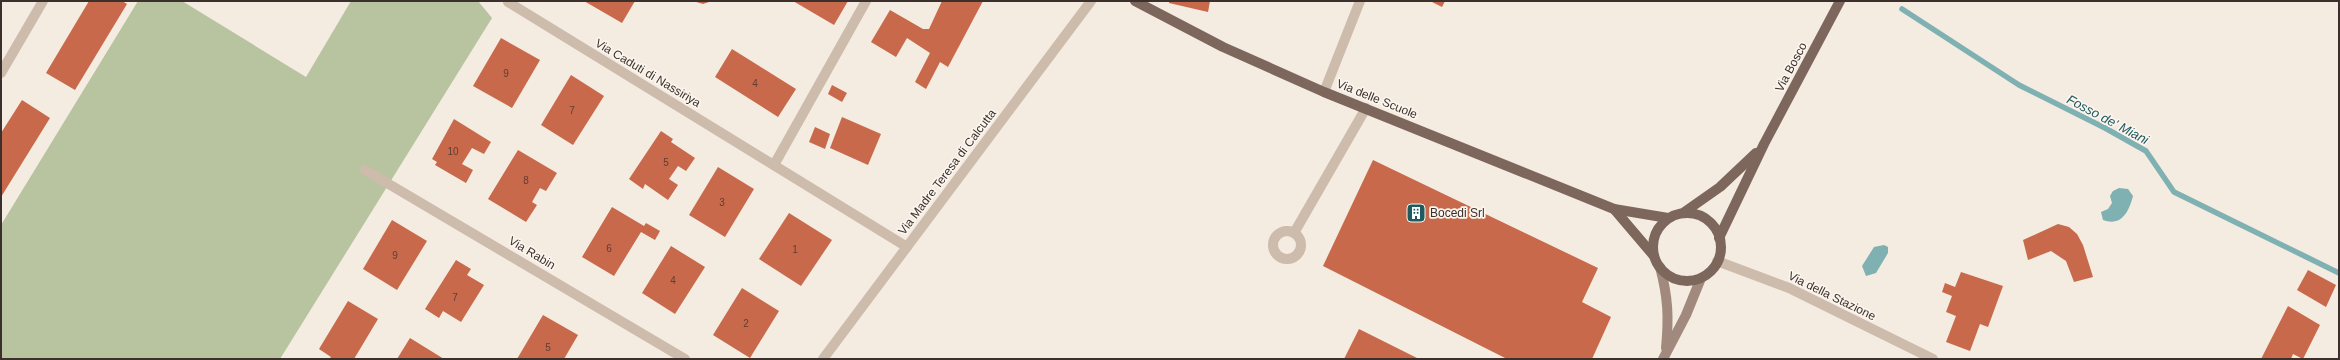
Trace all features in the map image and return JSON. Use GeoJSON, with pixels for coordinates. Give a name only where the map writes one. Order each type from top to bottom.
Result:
{"type":"FeatureCollection","features":[{"type":"Feature","properties":{"kind":"main road","name":"Via delle Scuole"},"geometry":{"type":"LineString","coordinates":[[1135,1],[1223,47],[1324,92],[1614,209],[1668,218]]}},
{"type":"Feature","properties":{"kind":"main road","name":"Via Bosco"},"geometry":{"type":"LineString","coordinates":[[1717,261],[1720,250],[1719,238],[1764,144],[1840,1]]}},
{"type":"Feature","properties":{"kind":"main road","name":"Via Bosco"},"geometry":{"type":"LineString","coordinates":[[1668,218],[1683,213],[1720,187],[1744,166],[1764,144]]}},
{"type":"Feature","properties":{"kind":"main road","name":"Via delle Scuole"},"geometry":{"type":"LineString","coordinates":[[1614,209],[1654,257]]}},
{"type":"Feature","properties":{"kind":"main road"},"geometry":{"type":"LineString","coordinates":[[1683,213],[1698,215],[1708,220],[1714,227],[1719,238]]}},
{"type":"Feature","properties":{"kind":"main road"},"geometry":{"type":"LineString","coordinates":[[1668,218],[1660,225],[1655,234],[1653,246],[1654,257],[1660,267],[1668,275],[1679,280],[1690,281],[1701,278],[1711,271],[1717,261]]}},
{"type":"Feature","properties":{"kind":"main road"},"geometry":{"type":"LineString","coordinates":[[1660,267],[1667,293],[1669,315],[1664,356]]}},
{"type":"Feature","properties":{"kind":"main road"},"geometry":{"type":"LineString","coordinates":[[1664,356],[1686,315],[1701,278]]}},
{"type":"Feature","properties":{"kind":"street"},"geometry":{"type":"LineString","coordinates":[[1,73],[43,1]]}},
{"type":"Feature","properties":{"kind":"street"},"geometry":{"type":"LineString","coordinates":[[774,165],[866,1]]}},
{"type":"Feature","properties":{"kind":"street","name":"Via Madre Teresa di Calcutta"},"geometry":{"type":"LineString","coordinates":[[823,359],[1091,1]]}},
{"type":"Feature","properties":{"kind":"street"},"geometry":{"type":"LineString","coordinates":[[1324,92],[1360,1]]}},
{"type":"Feature","properties":{"kind":"street","name":"Via Caduti di Nassiriya"},"geometry":{"type":"LineString","coordinates":[[508,2],[907,247]]}},
{"type":"Feature","properties":{"kind":"street"},"geometry":{"type":"LineString","coordinates":[[1294,233],[1366,108]]}},
{"type":"Feature","properties":{"kind":"street","name":"Via Rabin"},"geometry":{"type":"LineString","coordinates":[[365,170],[685,359]]}},
{"type":"Feature","properties":{"kind":"street","name":"Via della Stazione"},"geometry":{"type":"LineString","coordinates":[[1717,261],[1789,288],[1932,359]]}},
{"type":"Feature","properties":{"kind":"green space"},"geometry":{"type":"Polygon","coordinates":[[[138,1],[182,1],[306,77],[351,1],[478,1],[492,18],[280,359],[1,359],[1,225],[138,1]]]}},
{"type":"Feature","properties":{"kind":"water"},"geometry":{"type":"Polygon","coordinates":[[[2119,188],[2128,189],[2133,196],[2127,212],[2120,219],[2115,221],[2110,222],[2103,220],[2101,212],[2108,209],[2112,203],[2110,196],[2113,191],[2119,188]]]}},
{"type":"Feature","properties":{"kind":"water"},"geometry":{"type":"Polygon","coordinates":[[[1884,245],[1888,247],[1888,253],[1876,273],[1866,276],[1862,266],[1874,247],[1884,245]]]}},
{"type":"Feature","properties":{"kind":"building"},"geometry":{"type":"Polygon","coordinates":[[[89,1],[122,1],[127,4],[75,90],[46,73],[89,1]]]}},
{"type":"Feature","properties":{"kind":"building"},"geometry":{"type":"Polygon","coordinates":[[[584,1],[635,1],[622,23],[584,1]]]}},
{"type":"Feature","properties":{"kind":"building"},"geometry":{"type":"Polygon","coordinates":[[[693,1],[712,1],[703,4],[693,1]]]}},
{"type":"Feature","properties":{"kind":"building"},"geometry":{"type":"Polygon","coordinates":[[[793,1],[848,1],[834,25],[793,1]]]}},
{"type":"Feature","properties":{"kind":"building"},"geometry":{"type":"Polygon","coordinates":[[[942,1],[983,1],[948,67],[940,62],[926,89],[915,82],[930,53],[907,38],[896,57],[871,42],[890,10],[923,29],[929,29],[942,1]]]}},
{"type":"Feature","properties":{"kind":"building"},"geometry":{"type":"Polygon","coordinates":[[[1169,1],[1210,1],[1208,12],[1169,3],[1169,1]]]}},
{"type":"Feature","properties":{"kind":"building"},"geometry":{"type":"Polygon","coordinates":[[[1430,1],[1445,1],[1442,7],[1430,1]]]}},
{"type":"Feature","properties":{"kind":"building"},"geometry":{"type":"Polygon","coordinates":[[[501,38],[540,60],[512,108],[473,86],[501,38]]]}},
{"type":"Feature","properties":{"kind":"building"},"geometry":{"type":"Polygon","coordinates":[[[732,49],[796,89],[778,117],[715,77],[732,49]]]}},
{"type":"Feature","properties":{"kind":"building"},"geometry":{"type":"Polygon","coordinates":[[[571,75],[604,96],[573,145],[541,125],[571,75]]]}},
{"type":"Feature","properties":{"kind":"building"},"geometry":{"type":"Polygon","coordinates":[[[832,85],[847,93],[842,102],[828,94],[832,85]]]}},
{"type":"Feature","properties":{"kind":"building"},"geometry":{"type":"Polygon","coordinates":[[[22,100],[50,118],[1,197],[1,133],[22,100]]]}},
{"type":"Feature","properties":{"kind":"building"},"geometry":{"type":"Polygon","coordinates":[[[842,117],[881,134],[868,165],[830,148],[842,117]]]}},
{"type":"Feature","properties":{"kind":"building"},"geometry":{"type":"Polygon","coordinates":[[[454,119],[491,142],[484,154],[472,148],[462,164],[473,170],[466,183],[435,165],[437,162],[432,159],[454,119]]]}},
{"type":"Feature","properties":{"kind":"building"},"geometry":{"type":"Polygon","coordinates":[[[815,127],[830,134],[825,149],[809,142],[815,127]]]}},
{"type":"Feature","properties":{"kind":"building"},"geometry":{"type":"Polygon","coordinates":[[[661,131],[673,139],[671,142],[695,158],[686,171],[678,166],[669,179],[678,185],[668,200],[645,184],[643,189],[629,179],[661,131]]]}},
{"type":"Feature","properties":{"kind":"building"},"geometry":{"type":"Polygon","coordinates":[[[518,150],[557,173],[546,191],[540,188],[532,202],[537,205],[526,222],[488,199],[518,150]]]}},
{"type":"Feature","properties":{"kind":"building","name":"Bocedi Srl"},"geometry":{"type":"Polygon","coordinates":[[[1373,160],[1598,268],[1582,302],[1611,317],[1592,359],[1507,359],[1323,266],[1373,160]]]}},
{"type":"Feature","properties":{"kind":"building"},"geometry":{"type":"Polygon","coordinates":[[[718,167],[754,189],[725,237],[689,215],[718,167]]]}},
{"type":"Feature","properties":{"kind":"building"},"geometry":{"type":"Polygon","coordinates":[[[612,207],[644,226],[646,223],[660,231],[655,240],[641,232],[614,276],[582,257],[612,207]]]}},
{"type":"Feature","properties":{"kind":"building"},"geometry":{"type":"Polygon","coordinates":[[[789,213],[832,240],[801,286],[759,259],[789,213]]]}},
{"type":"Feature","properties":{"kind":"building"},"geometry":{"type":"Polygon","coordinates":[[[392,220],[427,241],[397,290],[363,269],[392,220]]]}},
{"type":"Feature","properties":{"kind":"building"},"geometry":{"type":"Polygon","coordinates":[[[2058,224],[2069,227],[2077,234],[2083,245],[2093,277],[2074,282],[2066,261],[2051,251],[2028,260],[2023,240],[2058,224]]]}},
{"type":"Feature","properties":{"kind":"building"},"geometry":{"type":"Polygon","coordinates":[[[671,246],[705,267],[675,314],[642,293],[671,246]]]}},
{"type":"Feature","properties":{"kind":"building"},"geometry":{"type":"Polygon","coordinates":[[[456,260],[471,269],[467,275],[484,285],[461,322],[443,311],[439,318],[425,309],[456,260]]]}},
{"type":"Feature","properties":{"kind":"building"},"geometry":{"type":"Polygon","coordinates":[[[2308,270],[2336,285],[2326,307],[2297,290],[2308,270]]]}},
{"type":"Feature","properties":{"kind":"building"},"geometry":{"type":"Polygon","coordinates":[[[1961,272],[2003,286],[1988,327],[1980,324],[1970,351],[1946,342],[1956,316],[1946,312],[1952,296],[1942,292],[1945,283],[1955,287],[1961,272]]]}},
{"type":"Feature","properties":{"kind":"building"},"geometry":{"type":"Polygon","coordinates":[[[742,288],[779,311],[750,358],[713,335],[742,288]]]}},
{"type":"Feature","properties":{"kind":"building"},"geometry":{"type":"Polygon","coordinates":[[[348,301],[378,319],[354,359],[329,359],[331,357],[319,349],[348,301]]]}},
{"type":"Feature","properties":{"kind":"building"},"geometry":{"type":"Polygon","coordinates":[[[2288,306],[2320,325],[2303,359],[2293,354],[2291,359],[2261,359],[2288,306]]]}},
{"type":"Feature","properties":{"kind":"building"},"geometry":{"type":"Polygon","coordinates":[[[543,315],[578,335],[564,359],[517,359],[543,315]]]}},
{"type":"Feature","properties":{"kind":"building"},"geometry":{"type":"Polygon","coordinates":[[[1359,329],[1419,359],[1344,359],[1359,329]]]}},
{"type":"Feature","properties":{"kind":"building"},"geometry":{"type":"Polygon","coordinates":[[[410,338],[444,359],[397,359],[410,338]]]}},
{"type":"Feature","properties":{"kind":"waterway","name":"Fosso de' Miani"},"geometry":{"type":"LineString","coordinates":[[1902,9],[2019,85],[2105,128],[2146,151],[2174,192],[2339,273]]}},
{"type":"Feature","properties":{"kind":"place","name":"Bocedi Srl"},"geometry":{"type":"Point","coordinates":[1416,213]}}]}
